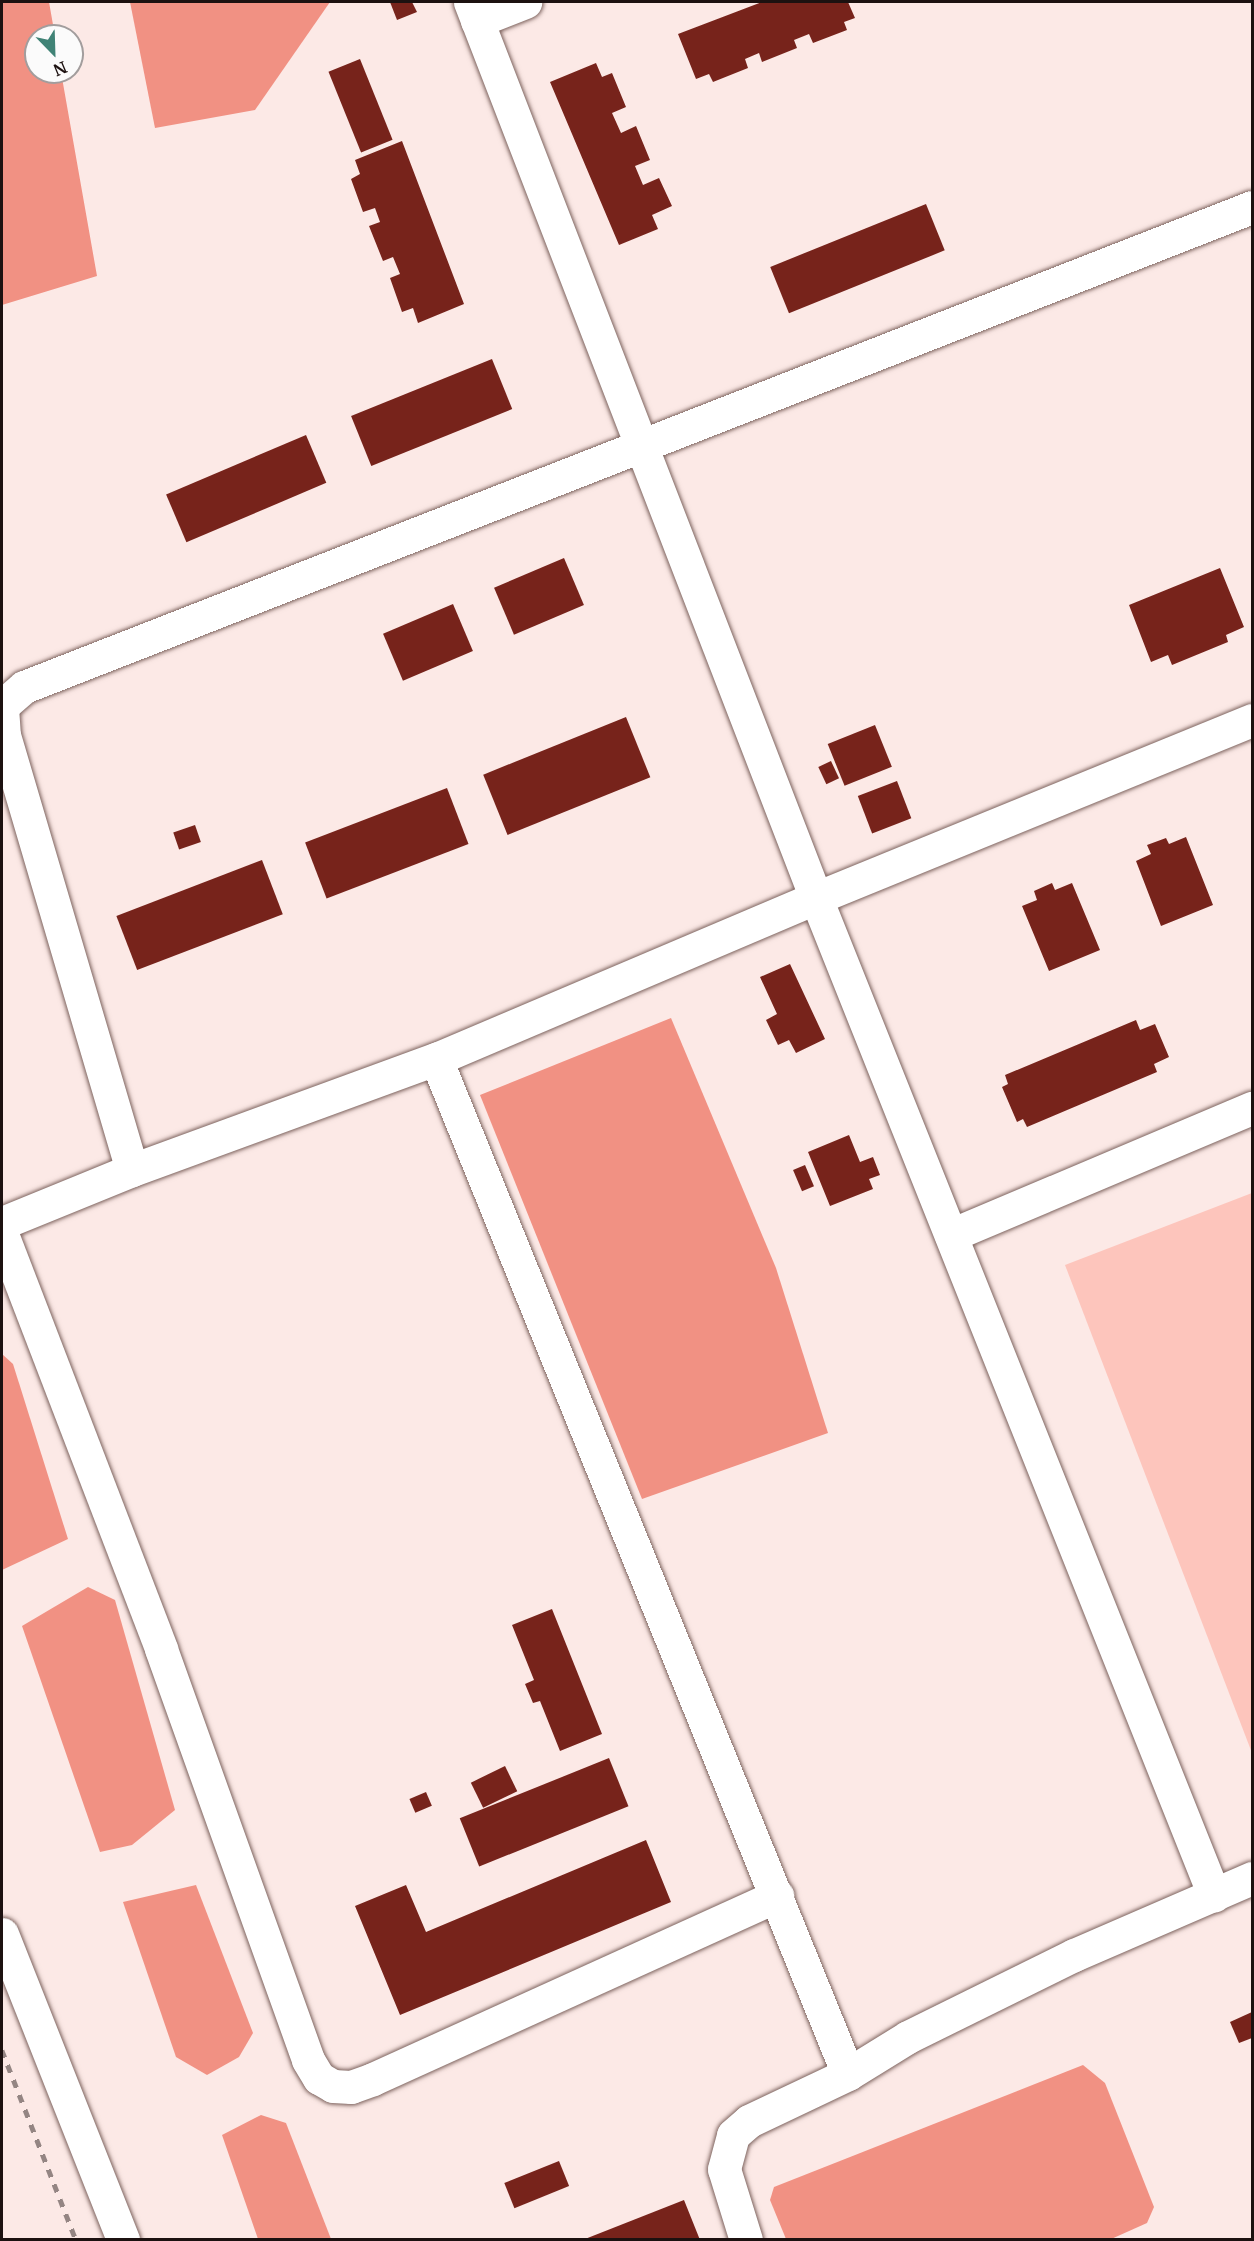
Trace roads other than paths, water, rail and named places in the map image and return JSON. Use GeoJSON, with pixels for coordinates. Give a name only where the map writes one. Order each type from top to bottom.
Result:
{"type":"FeatureCollection","features":[{"type":"Feature","properties":{"kind":"street"},"geometry":{"type":"LineString","coordinates":[[525,2],[473,11],[643,444],[816,898],[1214,1895]]}},
{"type":"Feature","properties":{"kind":"street"},"geometry":{"type":"LineString","coordinates":[[132,1170],[4,736],[2,706],[24,687],[1252,207]]}},
{"type":"Feature","properties":{"kind":"street"},"geometry":{"type":"LineString","coordinates":[[2,1223],[132,1170],[436,1059],[816,898],[1252,720]]}},
{"type":"Feature","properties":{"kind":"street"},"geometry":{"type":"LineString","coordinates":[[436,1059],[848,2074]]}},
{"type":"Feature","properties":{"kind":"street"},"geometry":{"type":"LineString","coordinates":[[951,1235],[1252,1108]]}},
{"type":"Feature","properties":{"kind":"street"},"geometry":{"type":"LineString","coordinates":[[2,1234],[161,1649],[308,2060],[319,2078],[333,2086],[351,2087],[373,2079],[777,1896]]}},
{"type":"Feature","properties":{"kind":"street"},"geometry":{"type":"LineString","coordinates":[[746,2240],[724,2169],[733,2135],[748,2121],[848,2074],[908,2037],[1074,1955],[1252,1878]]}},
{"type":"Feature","properties":{"kind":"street"},"geometry":{"type":"LineString","coordinates":[[2,1934],[123,2240]]}},
{"type":"Feature","properties":{"kind":"railway"},"geometry":{"type":"LineString","coordinates":[[2,2050],[76,2240]]}}]}
